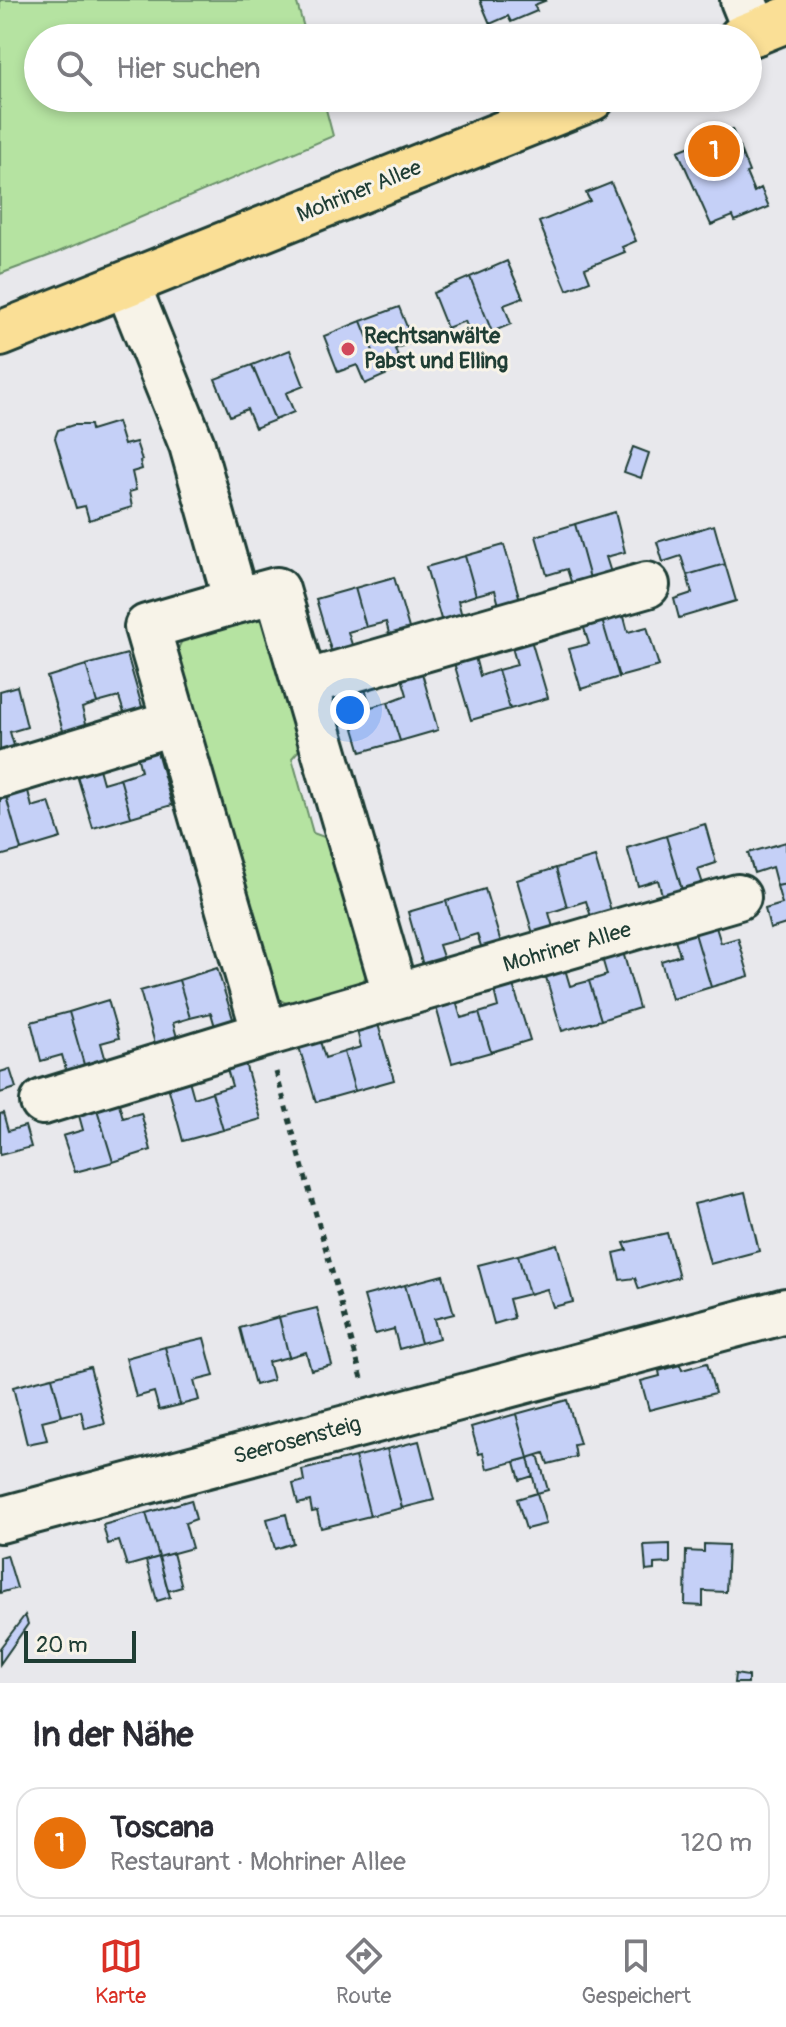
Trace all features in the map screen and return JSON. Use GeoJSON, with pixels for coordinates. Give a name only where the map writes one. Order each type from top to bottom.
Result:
{"type":"FeatureCollection","features":[{"type":"Feature","properties":{"kind":"main road","name":"Mohriner Allee"},"geometry":{"type":"LineString","coordinates":[[0,334],[557,112]]}},
{"type":"Feature","properties":{"kind":"street"},"geometry":{"type":"LineString","coordinates":[[127,284],[192,445],[236,601]]}},
{"type":"Feature","properties":{"kind":"street"},"geometry":{"type":"LineString","coordinates":[[305,683],[647,585]]}},
{"type":"Feature","properties":{"kind":"street"},"geometry":{"type":"LineString","coordinates":[[265,1034],[147,627],[236,601],[277,590],[396,996]]}},
{"type":"Feature","properties":{"kind":"street"},"geometry":{"type":"LineString","coordinates":[[0,775],[175,722]]}},
{"type":"Feature","properties":{"kind":"street","name":"Mohriner Allee"},"geometry":{"type":"LineString","coordinates":[[43,1102],[265,1034],[738,897]]}},
{"type":"Feature","properties":{"kind":"street","name":"Seerosensteig"},"geometry":{"type":"LineString","coordinates":[[10,1506],[786,1311]]}},
{"type":"Feature","properties":{"kind":"street","name":"Seerosensteig"},"geometry":{"type":"LineString","coordinates":[[10,1506],[367,1394],[579,1340],[594,1361]]}},
{"type":"Feature","properties":{"kind":"path"},"geometry":{"type":"LineString","coordinates":[[265,1034],[367,1394]]}},
{"type":"Feature","properties":{"kind":"green space"},"geometry":{"type":"Polygon","coordinates":[[[0,0],[296,0],[303,24],[24,24],[24,112],[327,112],[333,136],[0,274],[0,0]]]}},
{"type":"Feature","properties":{"kind":"green space"},"geometry":{"type":"Polygon","coordinates":[[[249,614],[271,629],[306,742],[292,758],[313,833],[335,841],[370,969],[360,986],[300,1003],[282,1001],[273,987],[176,653],[186,632],[249,614]]]}},
{"type":"Feature","properties":{"kind":"building"},"geometry":{"type":"Polygon","coordinates":[[[480,0],[547,0],[534,5],[537,11],[511,22],[508,16],[490,24],[480,0]]]}},
{"type":"Feature","properties":{"kind":"building"},"geometry":{"type":"Polygon","coordinates":[[[732,129],[754,192],[761,188],[769,207],[735,221],[733,216],[711,225],[678,151],[732,129]]]}},
{"type":"Feature","properties":{"kind":"building"},"geometry":{"type":"Polygon","coordinates":[[[611,183],[636,241],[622,247],[625,252],[585,268],[590,281],[567,290],[539,222],[590,201],[586,193],[611,183]]]}},
{"type":"Feature","properties":{"kind":"building"},"geometry":{"type":"Polygon","coordinates":[[[507,261],[523,298],[504,305],[511,324],[492,332],[470,277],[507,261]]]}},
{"type":"Feature","properties":{"kind":"building"},"geometry":{"type":"Polygon","coordinates":[[[470,277],[492,332],[472,340],[465,321],[447,328],[433,293],[470,277]]]}},
{"type":"Feature","properties":{"kind":"building"},"geometry":{"type":"Polygon","coordinates":[[[399,307],[413,342],[395,349],[403,368],[383,376],[361,321],[399,307]]]}},
{"type":"Feature","properties":{"kind":"building"},"geometry":{"type":"Polygon","coordinates":[[[361,321],[383,376],[365,384],[357,365],[338,372],[324,336],[361,321]]]}},
{"type":"Feature","properties":{"kind":"building"},"geometry":{"type":"Polygon","coordinates":[[[290,350],[304,386],[286,393],[294,412],[275,420],[252,365],[290,350]]]}},
{"type":"Feature","properties":{"kind":"building"},"geometry":{"type":"Polygon","coordinates":[[[252,365],[275,420],[255,428],[247,409],[230,416],[215,379],[252,365]]]}},
{"type":"Feature","properties":{"kind":"building"},"geometry":{"type":"Polygon","coordinates":[[[117,422],[124,445],[136,442],[142,460],[142,469],[132,472],[136,490],[129,492],[132,507],[89,520],[85,506],[76,508],[55,438],[58,430],[73,425],[90,425],[91,430],[117,422]]]}},
{"type":"Feature","properties":{"kind":"building"},"geometry":{"type":"Polygon","coordinates":[[[633,447],[649,453],[641,478],[624,472],[633,447]]]}},
{"type":"Feature","properties":{"kind":"building"},"geometry":{"type":"Polygon","coordinates":[[[615,512],[625,552],[606,557],[612,576],[591,582],[575,524],[615,512]]]}},
{"type":"Feature","properties":{"kind":"building"},"geometry":{"type":"Polygon","coordinates":[[[575,524],[591,582],[573,588],[567,569],[547,575],[536,536],[575,524]]]}},
{"type":"Feature","properties":{"kind":"building"},"geometry":{"type":"Polygon","coordinates":[[[714,525],[725,564],[687,575],[681,556],[663,562],[657,542],[714,525]]]}},
{"type":"Feature","properties":{"kind":"building"},"geometry":{"type":"Polygon","coordinates":[[[504,545],[521,603],[500,609],[495,590],[476,595],[465,556],[504,545]]]}},
{"type":"Feature","properties":{"kind":"building"},"geometry":{"type":"Polygon","coordinates":[[[465,556],[476,595],[458,601],[463,620],[443,626],[426,567],[465,556]]]}},
{"type":"Feature","properties":{"kind":"building"},"geometry":{"type":"Polygon","coordinates":[[[725,564],[736,601],[679,618],[674,599],[692,593],[687,575],[725,564]]]}},
{"type":"Feature","properties":{"kind":"building"},"geometry":{"type":"Polygon","coordinates":[[[394,577],[411,635],[391,641],[386,622],[366,627],[355,588],[394,577]]]}},
{"type":"Feature","properties":{"kind":"building"},"geometry":{"type":"Polygon","coordinates":[[[355,588],[366,627],[348,632],[354,651],[333,657],[316,599],[355,588]]]}},
{"type":"Feature","properties":{"kind":"building"},"geometry":{"type":"Polygon","coordinates":[[[623,613],[628,632],[647,627],[659,666],[619,677],[602,620],[623,613]]]}},
{"type":"Feature","properties":{"kind":"building"},"geometry":{"type":"Polygon","coordinates":[[[602,620],[619,677],[581,689],[569,649],[589,644],[583,625],[602,620]]]}},
{"type":"Feature","properties":{"kind":"building"},"geometry":{"type":"Polygon","coordinates":[[[531,640],[548,698],[510,709],[498,670],[517,665],[512,647],[531,640]]]}},
{"type":"Feature","properties":{"kind":"building"},"geometry":{"type":"Polygon","coordinates":[[[127,654],[143,710],[125,716],[119,697],[97,703],[86,665],[127,654]]]}},
{"type":"Feature","properties":{"kind":"building"},"geometry":{"type":"Polygon","coordinates":[[[475,657],[480,676],[498,670],[510,709],[471,720],[454,663],[475,657]]]}},
{"type":"Feature","properties":{"kind":"building"},"geometry":{"type":"Polygon","coordinates":[[[86,665],[97,703],[82,708],[87,727],[64,734],[47,677],[86,665]]]}},
{"type":"Feature","properties":{"kind":"building"},"geometry":{"type":"Polygon","coordinates":[[[422,673],[438,730],[400,741],[388,702],[407,695],[402,678],[422,673]]]}},
{"type":"Feature","properties":{"kind":"building"},"geometry":{"type":"Polygon","coordinates":[[[17,686],[27,727],[10,732],[15,749],[0,753],[0,691],[17,686]]]}},
{"type":"Feature","properties":{"kind":"building"},"geometry":{"type":"Polygon","coordinates":[[[365,689],[371,707],[388,702],[400,741],[361,752],[344,695],[365,689]]]}},
{"type":"Feature","properties":{"kind":"building"},"geometry":{"type":"Polygon","coordinates":[[[156,748],[172,805],[131,817],[120,778],[141,771],[137,755],[156,748]]]}},
{"type":"Feature","properties":{"kind":"building"},"geometry":{"type":"Polygon","coordinates":[[[98,765],[103,783],[120,778],[131,817],[93,828],[76,772],[98,765]]]}},
{"type":"Feature","properties":{"kind":"building"},"geometry":{"type":"Polygon","coordinates":[[[27,787],[32,807],[49,802],[61,838],[21,850],[5,793],[27,787]]]}},
{"type":"Feature","properties":{"kind":"building"},"geometry":{"type":"Polygon","coordinates":[[[5,793],[21,850],[0,856],[0,795],[5,793]]]}},
{"type":"Feature","properties":{"kind":"building"},"geometry":{"type":"Polygon","coordinates":[[[705,824],[716,863],[698,869],[704,887],[683,893],[666,836],[705,824]]]}},
{"type":"Feature","properties":{"kind":"building"},"geometry":{"type":"Polygon","coordinates":[[[666,836],[683,893],[663,898],[658,880],[638,886],[627,848],[666,836]]]}},
{"type":"Feature","properties":{"kind":"building"},"geometry":{"type":"Polygon","coordinates":[[[786,842],[786,884],[777,886],[772,867],[754,873],[748,853],[786,842]]]}},
{"type":"Feature","properties":{"kind":"building"},"geometry":{"type":"Polygon","coordinates":[[[595,857],[612,914],[592,920],[586,901],[567,907],[556,868],[595,857]]]}},
{"type":"Feature","properties":{"kind":"building"},"geometry":{"type":"Polygon","coordinates":[[[556,868],[567,907],[549,913],[554,931],[534,937],[517,880],[556,868]]]}},
{"type":"Feature","properties":{"kind":"building"},"geometry":{"type":"Polygon","coordinates":[[[786,884],[786,924],[770,929],[765,909],[782,904],[777,886],[786,884]]]}},
{"type":"Feature","properties":{"kind":"building"},"geometry":{"type":"Polygon","coordinates":[[[485,889],[502,946],[483,952],[477,934],[458,940],[446,901],[485,889]]]}},
{"type":"Feature","properties":{"kind":"building"},"geometry":{"type":"Polygon","coordinates":[[[446,901],[458,940],[439,945],[445,963],[424,969],[408,912],[446,901]]]}},
{"type":"Feature","properties":{"kind":"building"},"geometry":{"type":"Polygon","coordinates":[[[715,924],[721,943],[738,938],[749,976],[711,987],[694,930],[715,924]]]}},
{"type":"Feature","properties":{"kind":"building"},"geometry":{"type":"Polygon","coordinates":[[[694,930],[711,987],[672,999],[661,961],[680,955],[674,936],[694,930]]]}},
{"type":"Feature","properties":{"kind":"building"},"geometry":{"type":"Polygon","coordinates":[[[623,952],[639,1008],[601,1020],[589,981],[607,975],[602,958],[623,952]]]}},
{"type":"Feature","properties":{"kind":"building"},"geometry":{"type":"Polygon","coordinates":[[[217,968],[235,1025],[216,1030],[211,1013],[190,1018],[179,980],[217,968]]]}},
{"type":"Feature","properties":{"kind":"building"},"geometry":{"type":"Polygon","coordinates":[[[565,969],[570,986],[589,981],[601,1020],[562,1031],[545,974],[565,969]]]}},
{"type":"Feature","properties":{"kind":"building"},"geometry":{"type":"Polygon","coordinates":[[[179,980],[190,1018],[173,1023],[178,1041],[156,1047],[140,991],[179,980]]]}},
{"type":"Feature","properties":{"kind":"building"},"geometry":{"type":"Polygon","coordinates":[[[513,985],[530,1040],[491,1052],[479,1013],[498,1007],[494,990],[513,985]]]}},
{"type":"Feature","properties":{"kind":"building"},"geometry":{"type":"Polygon","coordinates":[[[108,1000],[119,1038],[101,1043],[106,1061],[85,1068],[69,1012],[108,1000]]]}},
{"type":"Feature","properties":{"kind":"building"},"geometry":{"type":"Polygon","coordinates":[[[456,1001],[461,1018],[479,1013],[491,1052],[452,1063],[436,1007],[456,1001]]]}},
{"type":"Feature","properties":{"kind":"building"},"geometry":{"type":"Polygon","coordinates":[[[69,1012],[85,1068],[67,1073],[62,1055],[41,1061],[31,1022],[69,1012]]]}},
{"type":"Feature","properties":{"kind":"building"},"geometry":{"type":"Polygon","coordinates":[[[378,1024],[394,1080],[355,1091],[344,1052],[361,1047],[357,1030],[378,1024]]]}},
{"type":"Feature","properties":{"kind":"building"},"geometry":{"type":"Polygon","coordinates":[[[320,1041],[325,1058],[344,1052],[355,1091],[316,1102],[299,1047],[320,1041]]]}},
{"type":"Feature","properties":{"kind":"building"},"geometry":{"type":"Polygon","coordinates":[[[245,1063],[261,1119],[223,1130],[212,1092],[232,1086],[227,1069],[245,1063]]]}},
{"type":"Feature","properties":{"kind":"building"},"geometry":{"type":"Polygon","coordinates":[[[10,1069],[16,1088],[0,1093],[0,1072],[10,1069]]]}},
{"type":"Feature","properties":{"kind":"building"},"geometry":{"type":"Polygon","coordinates":[[[189,1080],[194,1098],[212,1092],[223,1130],[183,1141],[168,1086],[189,1080]]]}},
{"type":"Feature","properties":{"kind":"building"},"geometry":{"type":"Polygon","coordinates":[[[118,1100],[123,1118],[141,1113],[151,1150],[113,1162],[96,1106],[118,1100]]]}},
{"type":"Feature","properties":{"kind":"building"},"geometry":{"type":"Polygon","coordinates":[[[96,1106],[113,1162],[75,1172],[63,1136],[83,1130],[78,1112],[96,1106]]]}},
{"type":"Feature","properties":{"kind":"building"},"geometry":{"type":"Polygon","coordinates":[[[3,1113],[8,1131],[25,1126],[31,1147],[0,1155],[0,1114],[3,1113]]]}},
{"type":"Feature","properties":{"kind":"building"},"geometry":{"type":"Polygon","coordinates":[[[745,1192],[759,1251],[710,1264],[694,1204],[745,1192]]]}},
{"type":"Feature","properties":{"kind":"building"},"geometry":{"type":"Polygon","coordinates":[[[667,1233],[679,1277],[639,1289],[635,1278],[620,1280],[614,1253],[627,1250],[624,1243],[667,1233]]]}},
{"type":"Feature","properties":{"kind":"building"},"geometry":{"type":"Polygon","coordinates":[[[557,1244],[573,1302],[553,1307],[547,1289],[529,1294],[518,1255],[557,1244]]]}},
{"type":"Feature","properties":{"kind":"building"},"geometry":{"type":"Polygon","coordinates":[[[518,1255],[529,1294],[509,1299],[514,1318],[494,1324],[478,1265],[518,1255]]]}},
{"type":"Feature","properties":{"kind":"building"},"geometry":{"type":"Polygon","coordinates":[[[443,1275],[454,1314],[434,1319],[439,1338],[421,1343],[405,1285],[443,1275]]]}},
{"type":"Feature","properties":{"kind":"building"},"geometry":{"type":"Polygon","coordinates":[[[405,1285],[421,1343],[399,1349],[394,1329],[375,1334],[364,1296],[405,1285]]]}},
{"type":"Feature","properties":{"kind":"building"},"geometry":{"type":"Polygon","coordinates":[[[317,1308],[332,1365],[311,1370],[306,1352],[289,1357],[279,1317],[317,1308]]]}},
{"type":"Feature","properties":{"kind":"building"},"geometry":{"type":"Polygon","coordinates":[[[279,1317],[289,1357],[268,1362],[273,1380],[255,1385],[240,1328],[279,1317]]]}},
{"type":"Feature","properties":{"kind":"building"},"geometry":{"type":"Polygon","coordinates":[[[204,1338],[214,1376],[194,1381],[199,1400],[180,1405],[165,1347],[204,1338]]]}},
{"type":"Feature","properties":{"kind":"building"},"geometry":{"type":"Polygon","coordinates":[[[165,1347],[180,1405],[159,1410],[154,1392],[136,1397],[126,1358],[165,1347]]]}},
{"type":"Feature","properties":{"kind":"building"},"geometry":{"type":"Polygon","coordinates":[[[707,1363],[715,1393],[649,1410],[641,1381],[660,1376],[659,1371],[680,1365],[682,1370],[707,1363]]]}},
{"type":"Feature","properties":{"kind":"building"},"geometry":{"type":"Polygon","coordinates":[[[90,1367],[105,1424],[85,1429],[81,1411],[62,1416],[52,1377],[90,1367]]]}},
{"type":"Feature","properties":{"kind":"building"},"geometry":{"type":"Polygon","coordinates":[[[52,1377],[62,1416],[42,1421],[47,1440],[27,1444],[13,1387],[52,1377]]]}},
{"type":"Feature","properties":{"kind":"building"},"geometry":{"type":"Polygon","coordinates":[[[567,1400],[580,1444],[574,1445],[576,1457],[548,1464],[544,1453],[528,1458],[516,1414],[567,1400]]]}},
{"type":"Feature","properties":{"kind":"building"},"geometry":{"type":"Polygon","coordinates":[[[516,1414],[528,1458],[487,1469],[471,1427],[516,1414]]]}},
{"type":"Feature","properties":{"kind":"building"},"geometry":{"type":"Polygon","coordinates":[[[419,1441],[434,1500],[402,1508],[387,1449],[419,1441]]]}},
{"type":"Feature","properties":{"kind":"building"},"geometry":{"type":"Polygon","coordinates":[[[387,1449],[402,1508],[370,1516],[355,1457],[387,1449]]]}},
{"type":"Feature","properties":{"kind":"building"},"geometry":{"type":"Polygon","coordinates":[[[538,1455],[548,1490],[537,1493],[528,1458],[538,1455]]]}},
{"type":"Feature","properties":{"kind":"building"},"geometry":{"type":"Polygon","coordinates":[[[355,1457],[370,1516],[321,1528],[317,1511],[312,1512],[310,1501],[298,1504],[293,1484],[304,1481],[302,1470],[355,1457]]]}},
{"type":"Feature","properties":{"kind":"building"},"geometry":{"type":"Polygon","coordinates":[[[528,1458],[533,1476],[520,1480],[515,1462],[528,1458]]]}},
{"type":"Feature","properties":{"kind":"building"},"geometry":{"type":"Polygon","coordinates":[[[537,1493],[546,1524],[526,1529],[517,1499],[537,1493]]]}},
{"type":"Feature","properties":{"kind":"building"},"geometry":{"type":"Polygon","coordinates":[[[191,1500],[196,1519],[185,1523],[192,1548],[159,1557],[146,1513],[191,1500]]]}},
{"type":"Feature","properties":{"kind":"building"},"geometry":{"type":"Polygon","coordinates":[[[146,1513],[159,1557],[127,1566],[119,1541],[108,1544],[103,1525],[146,1513]]]}},
{"type":"Feature","properties":{"kind":"building"},"geometry":{"type":"Polygon","coordinates":[[[286,1514],[293,1543],[275,1549],[267,1519],[286,1514]]]}},
{"type":"Feature","properties":{"kind":"building"},"geometry":{"type":"Polygon","coordinates":[[[670,1544],[670,1563],[654,1564],[654,1570],[646,1571],[644,1545],[670,1544]]]}},
{"type":"Feature","properties":{"kind":"building"},"geometry":{"type":"Polygon","coordinates":[[[704,1544],[728,1545],[726,1592],[703,1591],[703,1606],[685,1605],[686,1551],[704,1552],[704,1544]]]}},
{"type":"Feature","properties":{"kind":"building"},"geometry":{"type":"Polygon","coordinates":[[[173,1553],[182,1587],[168,1591],[159,1557],[173,1553]]]}},
{"type":"Feature","properties":{"kind":"building"},"geometry":{"type":"Polygon","coordinates":[[[7,1555],[17,1588],[0,1593],[0,1557],[7,1555]]]}},
{"type":"Feature","properties":{"kind":"building"},"geometry":{"type":"Polygon","coordinates":[[[159,1557],[170,1597],[157,1601],[146,1561],[159,1557]]]}},
{"type":"Feature","properties":{"kind":"building"},"geometry":{"type":"Polygon","coordinates":[[[25,1615],[28,1624],[0,1664],[0,1648],[25,1615]]]}},
{"type":"Feature","properties":{"kind":"building"},"geometry":{"type":"Polygon","coordinates":[[[735,1674],[748,1676],[748,1683],[734,1683],[735,1674]]]}},
{"type":"Feature","properties":{"kind":"place","name":"Toscana"},"geometry":{"type":"Point","coordinates":[714,151]}},
{"type":"Feature","properties":{"kind":"place","name":"Rechtsanwälte Pabst und Elling"},"geometry":{"type":"Point","coordinates":[348,349]}}]}
